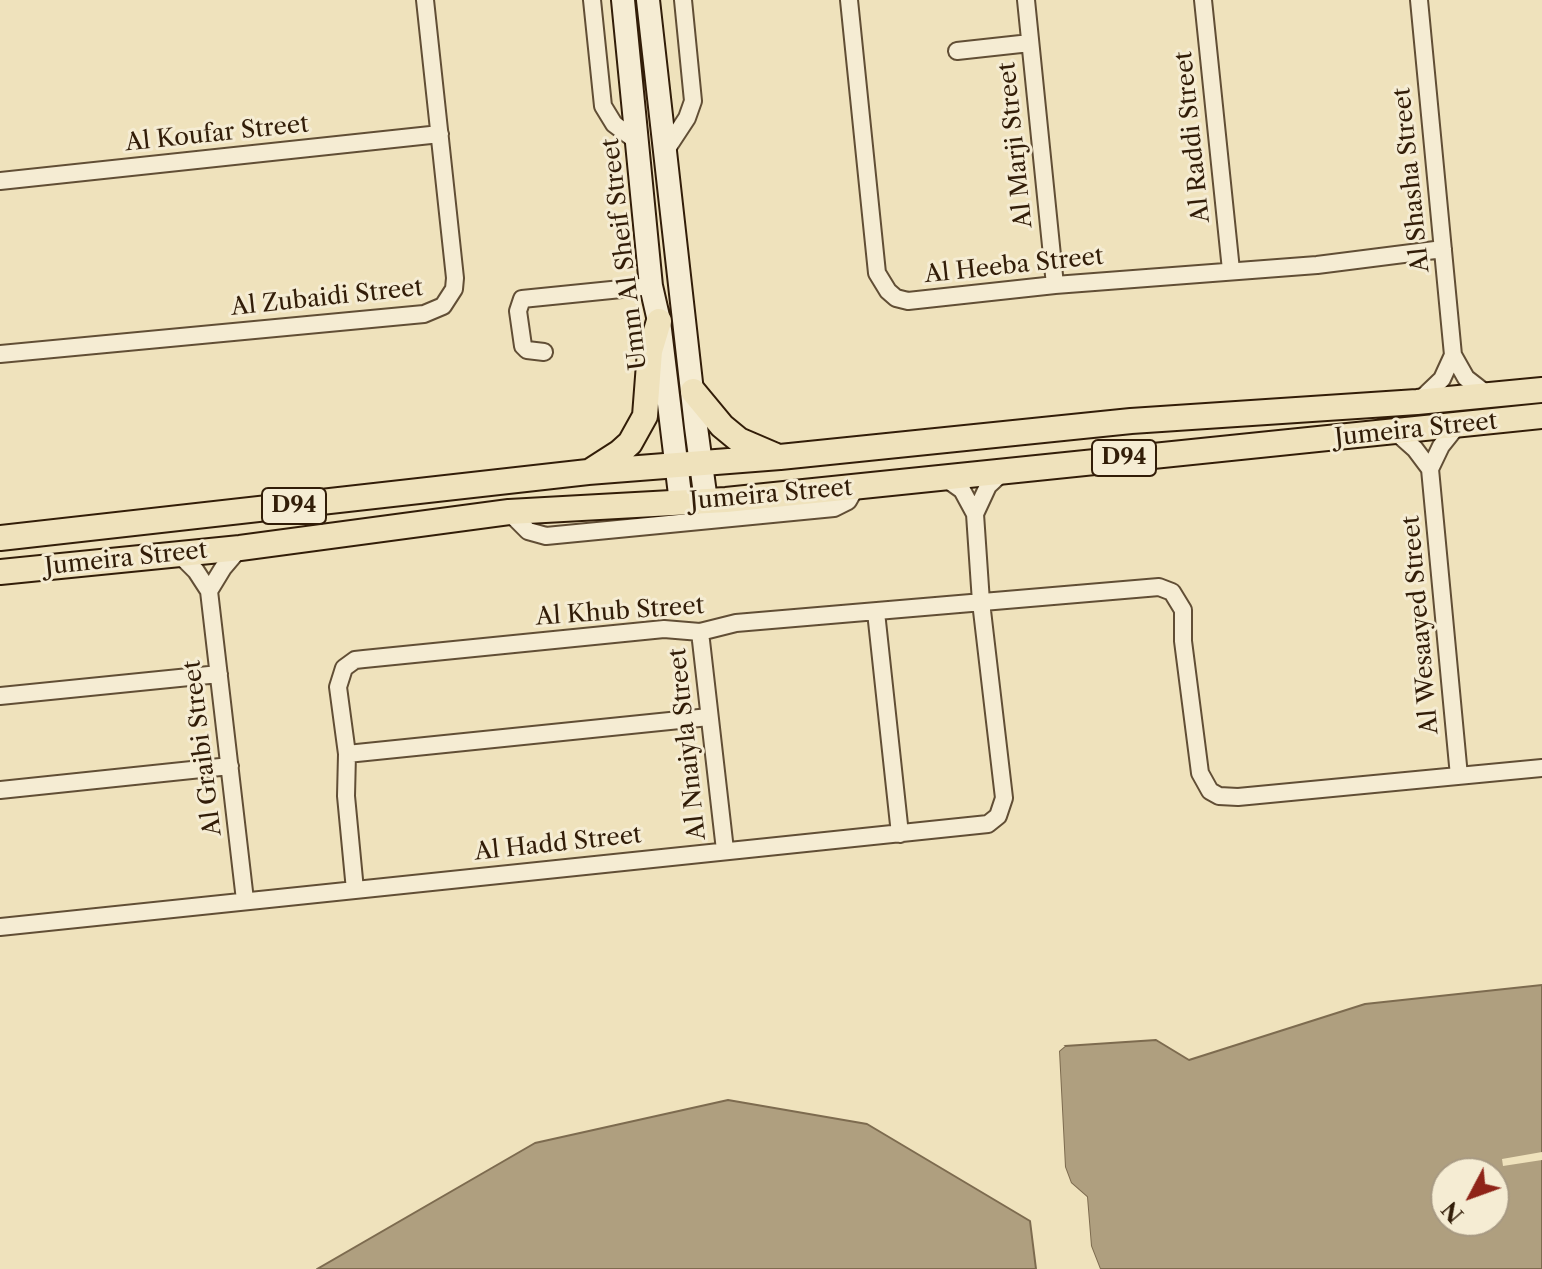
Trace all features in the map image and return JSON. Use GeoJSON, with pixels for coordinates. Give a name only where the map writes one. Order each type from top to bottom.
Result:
{"type":"FeatureCollection","features":[{"type":"Feature","properties":{"kind":"main road","name":"Umm Al Sheif Street"},"geometry":{"type":"LineString","coordinates":[[623,0],[651,286],[659,321],[681,503]]}},
{"type":"Feature","properties":{"kind":"main road"},"geometry":{"type":"LineString","coordinates":[[648,0],[706,501]]}},
{"type":"Feature","properties":{"kind":"main road"},"geometry":{"type":"LineString","coordinates":[[588,472],[620,452],[645,416],[650,351],[659,321]]}},
{"type":"Feature","properties":{"kind":"main road","name":"Jumeira Street"},"geometry":{"type":"LineString","coordinates":[[0,538],[588,472],[780,457],[1131,421],[1417,402],[1542,390]]}},
{"type":"Feature","properties":{"kind":"main road"},"geometry":{"type":"LineString","coordinates":[[693,391],[730,433],[759,450],[780,457]]}},
{"type":"Feature","properties":{"kind":"main road","name":"Jumeira Street"},"geometry":{"type":"LineString","coordinates":[[0,572],[240,548],[509,512],[706,501],[1542,416]]}},
{"type":"Feature","properties":{"kind":"street","name":"Al Zubaidi Street"},"geometry":{"type":"LineString","coordinates":[[0,354],[434,312],[450,298],[455,278],[425,0]]}},
{"type":"Feature","properties":{"kind":"street"},"geometry":{"type":"LineString","coordinates":[[592,0],[603,106],[614,124],[638,142]]}},
{"type":"Feature","properties":{"kind":"street"},"geometry":{"type":"LineString","coordinates":[[666,150],[687,118],[693,101],[683,0]]}},
{"type":"Feature","properties":{"kind":"street","name":"Al Heeba Street"},"geometry":{"type":"LineString","coordinates":[[849,0],[876,263],[881,281],[896,298],[908,301],[1055,285],[1317,265],[1443,249]]}},
{"type":"Feature","properties":{"kind":"street","name":"Al Marji Street"},"geometry":{"type":"LineString","coordinates":[[1026,0],[1055,285]]}},
{"type":"Feature","properties":{"kind":"street","name":"Al Raddi Street"},"geometry":{"type":"LineString","coordinates":[[1203,0],[1231,270]]}},
{"type":"Feature","properties":{"kind":"street","name":"Al Shasha Street"},"geometry":{"type":"LineString","coordinates":[[1419,0],[1453,355]]}},
{"type":"Feature","properties":{"kind":"street"},"geometry":{"type":"LineString","coordinates":[[957,51],[1030,43]]}},
{"type":"Feature","properties":{"kind":"street","name":"Al Koufar Street"},"geometry":{"type":"LineString","coordinates":[[0,181],[440,134]]}},
{"type":"Feature","properties":{"kind":"street"},"geometry":{"type":"LineString","coordinates":[[544,352],[527,350],[521,341],[518,311],[522,299],[651,286]]}},
{"type":"Feature","properties":{"kind":"street"},"geometry":{"type":"LineString","coordinates":[[1453,355],[1466,378],[1484,392],[1494,395]]}},
{"type":"Feature","properties":{"kind":"street"},"geometry":{"type":"LineString","coordinates":[[1417,402],[1442,379],[1453,355]]}},
{"type":"Feature","properties":{"kind":"street"},"geometry":{"type":"LineString","coordinates":[[1397,433],[1415,449],[1430,469],[1441,446],[1457,426]]}},
{"type":"Feature","properties":{"kind":"street","name":"Al Wesaayed Street"},"geometry":{"type":"LineString","coordinates":[[1430,469],[1459,776]]}},
{"type":"Feature","properties":{"kind":"street"},"geometry":{"type":"LineString","coordinates":[[981,602],[975,514],[982,495],[1003,472]]}},
{"type":"Feature","properties":{"kind":"street"},"geometry":{"type":"LineString","coordinates":[[945,478],[962,490],[975,514]]}},
{"type":"Feature","properties":{"kind":"street"},"geometry":{"type":"LineString","coordinates":[[509,512],[528,531],[546,536],[834,508],[848,501],[856,487]]}},
{"type":"Feature","properties":{"kind":"street"},"geometry":{"type":"LineString","coordinates":[[179,554],[196,571],[209,591],[240,548]]}},
{"type":"Feature","properties":{"kind":"street","name":"Al Khub Street"},"geometry":{"type":"LineString","coordinates":[[355,890],[346,796],[347,754],[338,680],[344,668],[355,660],[664,629],[700,632],[736,623],[1166,588],[1183,610],[1183,641],[1200,773],[1210,791],[1228,798],[1459,776]]}},
{"type":"Feature","properties":{"kind":"street","name":"Al Graibi Street"},"geometry":{"type":"LineString","coordinates":[[209,591],[245,900]]}},
{"type":"Feature","properties":{"kind":"street","name":"Al Hadd Street"},"geometry":{"type":"LineString","coordinates":[[0,927],[725,850],[982,827],[993,821],[1001,810],[1004,798],[981,602]]}},
{"type":"Feature","properties":{"kind":"street"},"geometry":{"type":"LineString","coordinates":[[876,612],[900,834]]}},
{"type":"Feature","properties":{"kind":"street","name":"Al Nnaiyla Street"},"geometry":{"type":"LineString","coordinates":[[700,632],[725,850]]}},
{"type":"Feature","properties":{"kind":"street"},"geometry":{"type":"LineString","coordinates":[[0,696],[219,674]]}},
{"type":"Feature","properties":{"kind":"street"},"geometry":{"type":"LineString","coordinates":[[347,754],[709,717]]}},
{"type":"Feature","properties":{"kind":"street"},"geometry":{"type":"LineString","coordinates":[[0,790],[230,766]]}},
{"type":"Feature","properties":{"kind":"street"},"geometry":{"type":"LineString","coordinates":[[1459,776],[1542,768]]}},
{"type":"Feature","properties":{"kind":"shaded area"},"geometry":{"type":"Polygon","coordinates":[[[1542,985],[1542,1269],[1100,1269],[1091,1246],[1087,1197],[1071,1183],[1065,1167],[1059,1051],[1065,1046],[1156,1040],[1189,1060],[1365,1004],[1542,985]]]}},
{"type":"Feature","properties":{"kind":"shaded area"},"geometry":{"type":"Polygon","coordinates":[[[728,1100],[867,1124],[1030,1221],[1036,1269],[317,1269],[535,1143],[728,1100]]]}},
{"type":"Feature","properties":{"kind":"pier"},"geometry":{"type":"Polygon","coordinates":[[[1059,1046],[1065,1046],[1059,1051],[1065,1167],[1071,1183],[1087,1197],[1091,1246],[1100,1269],[1096,1269],[1087,1247],[1083,1199],[1068,1185],[1061,1167],[1055,1051],[1059,1046]]]}},
{"type":"Feature","properties":{"kind":"pier"},"geometry":{"type":"Polygon","coordinates":[[[1542,1152],[1542,1160],[1510,1165],[1510,1158],[1542,1152]]]}}]}
